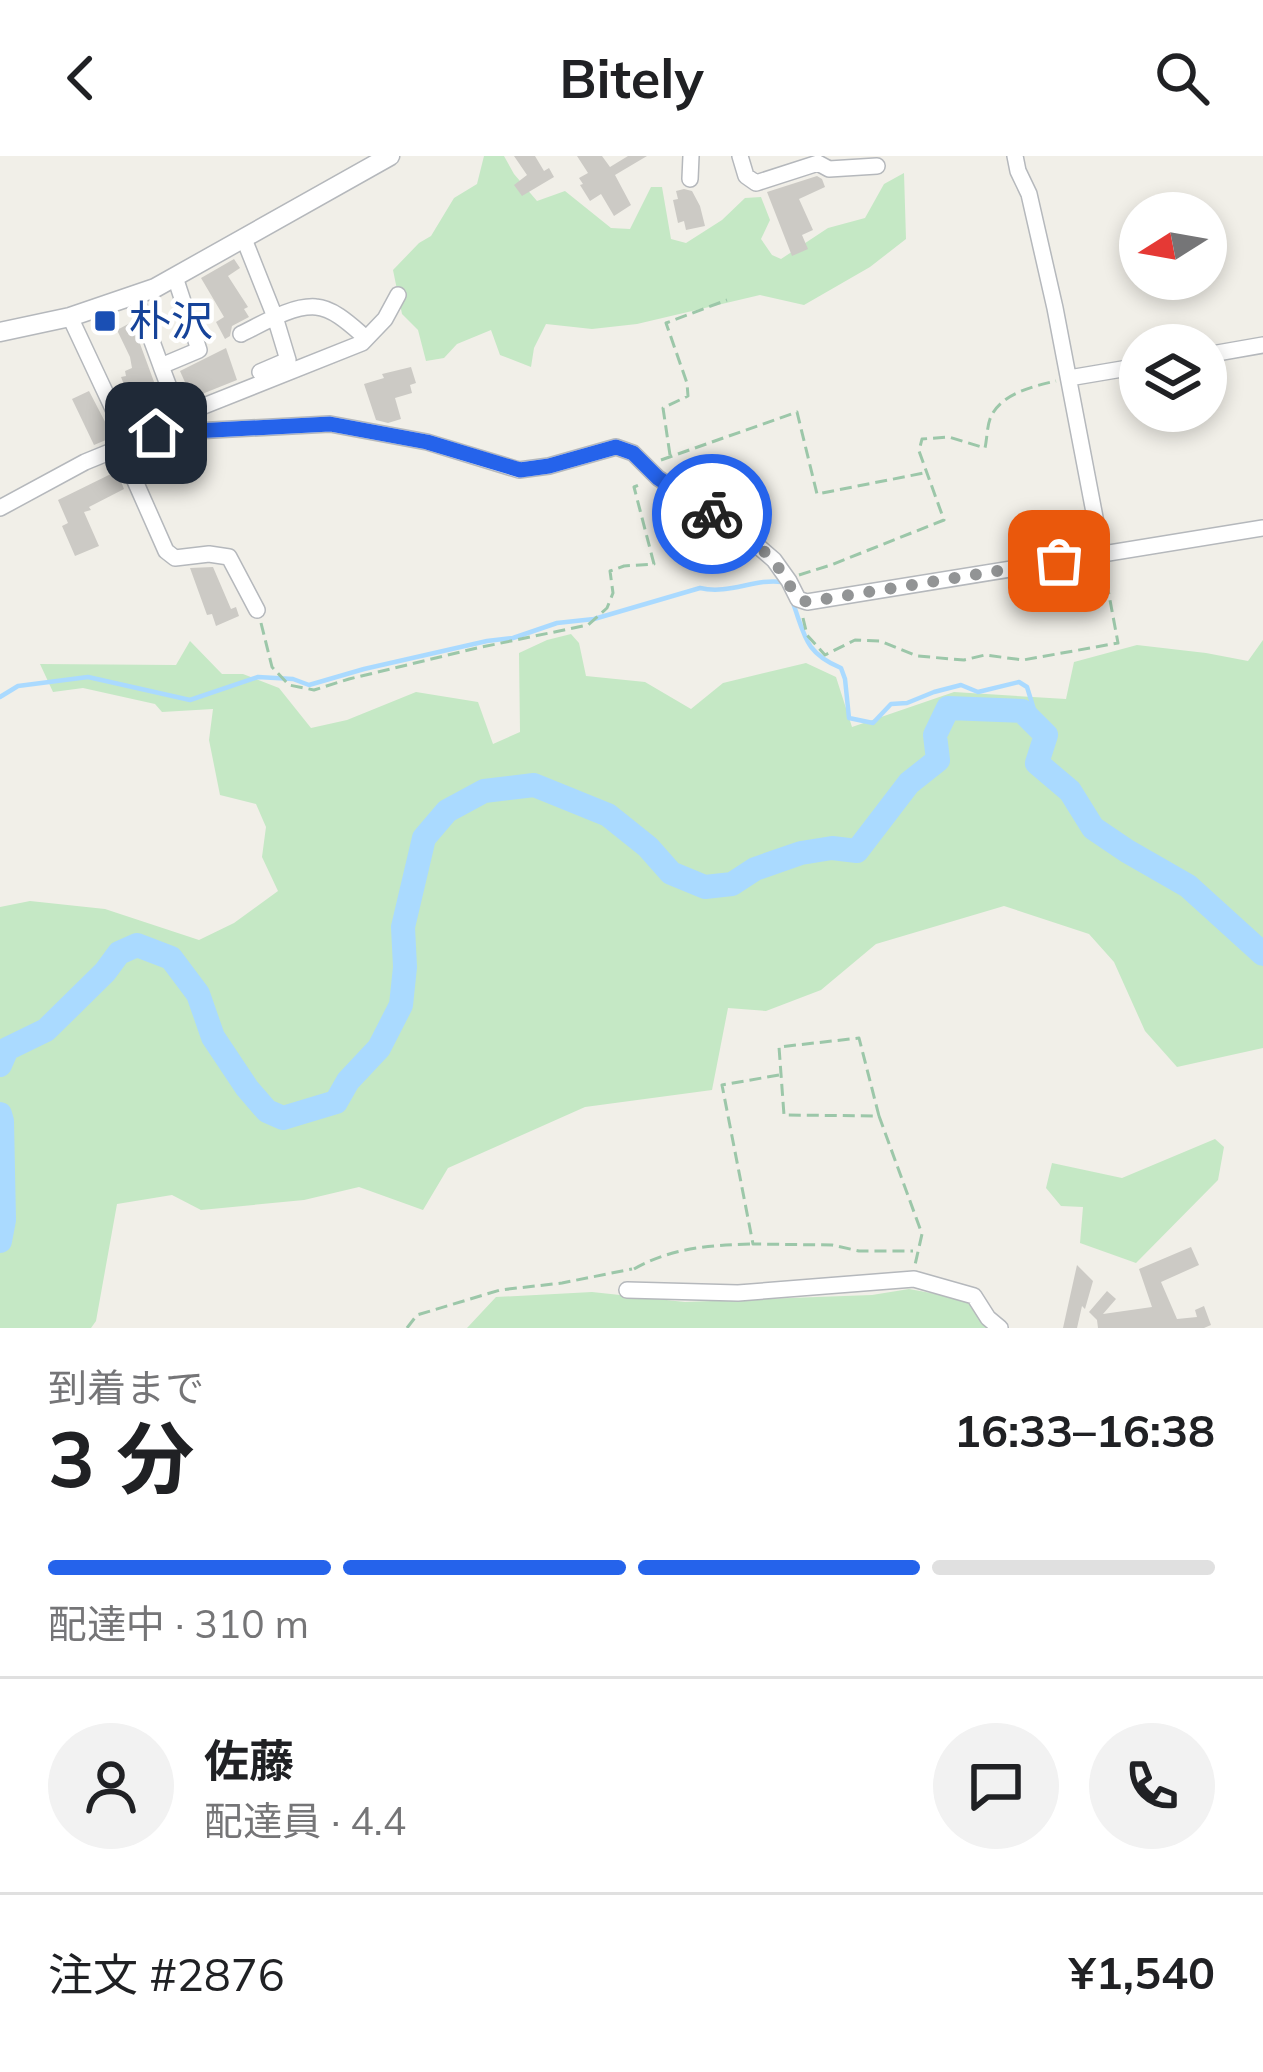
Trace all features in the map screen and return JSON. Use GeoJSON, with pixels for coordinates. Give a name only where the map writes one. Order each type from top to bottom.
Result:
{"type":"FeatureCollection","features":[{"type":"Feature","properties":{"kind":"street"},"geometry":{"type":"LineString","coordinates":[[0,332],[135,296],[390,156]]}},
{"type":"Feature","properties":{"kind":"street"},"geometry":{"type":"LineString","coordinates":[[690,179],[691,156]]}},
{"type":"Feature","properties":{"kind":"street"},"geometry":{"type":"LineString","coordinates":[[740,156],[746,176],[756,183],[818,164],[829,169],[878,166]]}},
{"type":"Feature","properties":{"kind":"street"},"geometry":{"type":"LineString","coordinates":[[1015,156],[1029,194],[1070,378],[1102,554]]}},
{"type":"Feature","properties":{"kind":"street"},"geometry":{"type":"LineString","coordinates":[[244,239],[288,360],[260,372]]}},
{"type":"Feature","properties":{"kind":"street"},"geometry":{"type":"LineString","coordinates":[[161,366],[200,350],[175,277]]}},
{"type":"Feature","properties":{"kind":"street"},"geometry":{"type":"LineString","coordinates":[[0,508],[125,442],[362,343],[386,320],[398,295]]}},
{"type":"Feature","properties":{"kind":"street"},"geometry":{"type":"LineString","coordinates":[[135,296],[175,403]]}},
{"type":"Feature","properties":{"kind":"street"},"geometry":{"type":"LineString","coordinates":[[242,334],[291,310],[316,307],[366,338]]}},
{"type":"Feature","properties":{"kind":"street"},"geometry":{"type":"LineString","coordinates":[[70,317],[166,551],[175,558],[229,557],[257,610]]}},
{"type":"Feature","properties":{"kind":"street"},"geometry":{"type":"LineString","coordinates":[[1227,351],[1263,345]]}},
{"type":"Feature","properties":{"kind":"street"},"geometry":{"type":"LineString","coordinates":[[1070,378],[1119,370]]}},
{"type":"Feature","properties":{"kind":"street"},"geometry":{"type":"LineString","coordinates":[[125,442],[156,433],[330,424],[427,442],[520,470],[616,447],[633,453],[746,535],[774,560],[798,599],[807,602],[1263,528]]}},
{"type":"Feature","properties":{"kind":"street"},"geometry":{"type":"LineString","coordinates":[[627,1290],[738,1293],[914,1279],[974,1296],[1000,1328]]}},
{"type":"Feature","properties":{"kind":"path"},"geometry":{"type":"LineString","coordinates":[[670,457],[663,408],[688,396],[666,322],[727,300]]}},
{"type":"Feature","properties":{"kind":"path"},"geometry":{"type":"LineString","coordinates":[[789,580],[944,520],[919,451],[922,439],[949,436],[986,448],[990,418],[998,406],[1032,385],[1070,378]]}},
{"type":"Feature","properties":{"kind":"path"},"geometry":{"type":"LineString","coordinates":[[257,610],[272,667],[289,686],[314,691],[477,648],[588,625],[607,608],[613,593],[610,571],[654,564],[634,487],[670,457],[797,412],[817,494],[926,472]]}},
{"type":"Feature","properties":{"kind":"path"},"geometry":{"type":"LineString","coordinates":[[798,599],[808,635],[825,655],[854,640],[867,640],[917,656],[1023,660],[1118,643],[1102,554]]}},
{"type":"Feature","properties":{"kind":"path"},"geometry":{"type":"LineString","coordinates":[[879,1116],[784,1115],[779,1047],[860,1038],[879,1116],[922,1234],[914,1279]]}},
{"type":"Feature","properties":{"kind":"path"},"geometry":{"type":"LineString","coordinates":[[753,1244],[722,1085],[781,1075]]}},
{"type":"Feature","properties":{"kind":"path"},"geometry":{"type":"LineString","coordinates":[[407,1328],[417,1315],[500,1289],[632,1269],[652,1258],[691,1248],[832,1245],[859,1251],[917,1251]]}},
{"type":"Feature","properties":{"kind":"green space"},"geometry":{"type":"Polygon","coordinates":[[[484,156],[504,156],[537,201],[565,191],[611,228],[630,229],[651,187],[662,187],[671,239],[686,243],[745,198],[761,197],[770,220],[761,239],[781,259],[828,228],[865,218],[884,184],[904,173],[906,239],[870,267],[804,305],[760,295],[637,324],[592,329],[546,324],[531,367],[500,355],[491,330],[457,344],[444,358],[426,361],[418,330],[402,314],[393,270],[431,236],[454,198],[477,184],[484,156]]]}},
{"type":"Feature","properties":{"kind":"green space"},"geometry":{"type":"Polygon","coordinates":[[[571,634],[579,643],[586,676],[645,682],[691,709],[723,683],[806,663],[836,677],[852,727],[954,692],[1066,699],[1074,662],[1137,645],[1248,661],[1263,640],[1263,1048],[1177,1067],[1145,1031],[1114,962],[1089,934],[1004,906],[876,944],[821,990],[766,1011],[728,1008],[712,1090],[585,1107],[448,1168],[423,1210],[359,1187],[304,1200],[201,1210],[172,1195],[117,1204],[91,1328],[0,1328],[0,907],[30,901],[105,909],[199,940],[234,923],[278,891],[262,857],[266,827],[256,804],[220,795],[209,740],[213,709],[162,712],[155,704],[83,688],[53,692],[40,664],[176,665],[190,641],[222,674],[243,674],[279,688],[311,728],[347,720],[416,692],[478,702],[493,744],[520,732],[519,653],[571,634]]]}},
{"type":"Feature","properties":{"kind":"green space"},"geometry":{"type":"Polygon","coordinates":[[[1215,1139],[1224,1147],[1218,1180],[1136,1263],[1080,1243],[1083,1207],[1061,1206],[1046,1188],[1052,1163],[1122,1178],[1215,1139]]]}},
{"type":"Feature","properties":{"kind":"green space"},"geometry":{"type":"Polygon","coordinates":[[[909,1289],[964,1299],[1000,1328],[467,1328],[496,1297],[592,1292],[685,1302],[872,1295],[909,1289]]]}},
{"type":"Feature","properties":{"kind":"building"},"geometry":{"type":"Polygon","coordinates":[[[514,156],[535,156],[554,177],[522,196],[514,185],[527,175],[514,156]]]}},
{"type":"Feature","properties":{"kind":"building"},"geometry":{"type":"Polygon","coordinates":[[[577,156],[602,156],[610,167],[628,156],[647,156],[615,175],[631,205],[614,216],[601,194],[590,201],[579,178],[588,173],[577,156]]]}},
{"type":"Feature","properties":{"kind":"building"},"geometry":{"type":"Polygon","coordinates":[[[817,176],[825,187],[799,199],[813,230],[802,235],[808,249],[792,256],[767,192],[817,176]]]}},
{"type":"Feature","properties":{"kind":"building"},"geometry":{"type":"Polygon","coordinates":[[[676,191],[692,191],[705,226],[686,230],[684,221],[678,223],[673,200],[678,199],[676,191]]]}},
{"type":"Feature","properties":{"kind":"building"},"geometry":{"type":"Polygon","coordinates":[[[234,259],[240,268],[228,276],[248,307],[244,309],[249,317],[232,326],[225,339],[216,322],[224,317],[201,278],[234,259]]]}},
{"type":"Feature","properties":{"kind":"building"},"geometry":{"type":"Polygon","coordinates":[[[132,322],[164,409],[138,420],[121,377],[132,368],[117,330],[132,322]]]}},
{"type":"Feature","properties":{"kind":"building"},"geometry":{"type":"Polygon","coordinates":[[[226,348],[237,380],[192,398],[180,371],[226,348]]]}},
{"type":"Feature","properties":{"kind":"building"},"geometry":{"type":"Polygon","coordinates":[[[411,367],[416,383],[410,385],[412,393],[395,398],[401,419],[376,420],[364,384],[411,367]]]}},
{"type":"Feature","properties":{"kind":"building"},"geometry":{"type":"Polygon","coordinates":[[[89,391],[113,437],[94,445],[72,399],[89,391]]]}},
{"type":"Feature","properties":{"kind":"building"},"geometry":{"type":"Polygon","coordinates":[[[117,471],[124,489],[84,512],[99,546],[75,556],[62,526],[68,523],[58,500],[117,471]]]}},
{"type":"Feature","properties":{"kind":"building"},"geometry":{"type":"Polygon","coordinates":[[[213,567],[231,609],[236,607],[239,616],[216,626],[212,614],[207,615],[190,568],[213,567]]]}},
{"type":"Feature","properties":{"kind":"building"},"geometry":{"type":"Polygon","coordinates":[[[1191,1247],[1199,1265],[1161,1282],[1177,1319],[1197,1317],[1195,1310],[1204,1306],[1211,1325],[1098,1328],[1089,1312],[1107,1291],[1116,1299],[1103,1314],[1152,1307],[1139,1269],[1191,1247]]]}},
{"type":"Feature","properties":{"kind":"building"},"geometry":{"type":"Polygon","coordinates":[[[1077,1265],[1093,1281],[1077,1328],[1063,1328],[1077,1265]]]}},
{"type":"Feature","properties":{"kind":"waterway"},"geometry":{"type":"LineString","coordinates":[[0,697],[18,686],[88,677],[190,700],[258,677],[309,685],[513,638],[557,623],[594,619],[700,588],[782,582]]}},
{"type":"Feature","properties":{"kind":"waterway"},"geometry":{"type":"LineString","coordinates":[[793,603],[813,650],[841,668],[849,718],[873,723],[891,704],[961,685],[978,692],[1019,682],[1027,687],[1040,729]]}},
{"type":"Feature","properties":{"kind":"waterway"},"geometry":{"type":"LineString","coordinates":[[0,1065],[7,1049],[46,1030],[119,953],[137,945],[171,958],[198,994],[213,1037],[267,1111],[283,1118],[336,1102],[348,1081],[379,1048],[401,1005],[403,927],[424,838],[447,811],[484,791],[534,785],[608,815],[671,873],[705,887],[732,884],[755,869],[801,853],[832,848],[857,851],[909,783],[938,760],[935,735],[948,708],[1022,711],[1046,735],[1037,763],[1070,791],[1093,828],[1188,886],[1263,954]]}},
{"type":"Feature","properties":{"kind":"waterway"},"geometry":{"type":"LineString","coordinates":[[0,1114],[4,1220],[0,1241]]}},
{"type":"Feature","properties":{"kind":"way so far"},"geometry":{"type":"LineString","coordinates":[[712,514],[774,560],[798,599],[807,602],[1059,561]]}},
{"type":"Feature","properties":{"kind":"place","name":"朴沢"},"geometry":{"type":"Point","coordinates":[105,321]}},
{"type":"Feature","properties":{"kind":"route"},"geometry":{"type":"LineString","coordinates":[[156,433],[330,424],[427,442],[520,470],[616,447],[633,453],[658,478],[712,514]]}}]}
